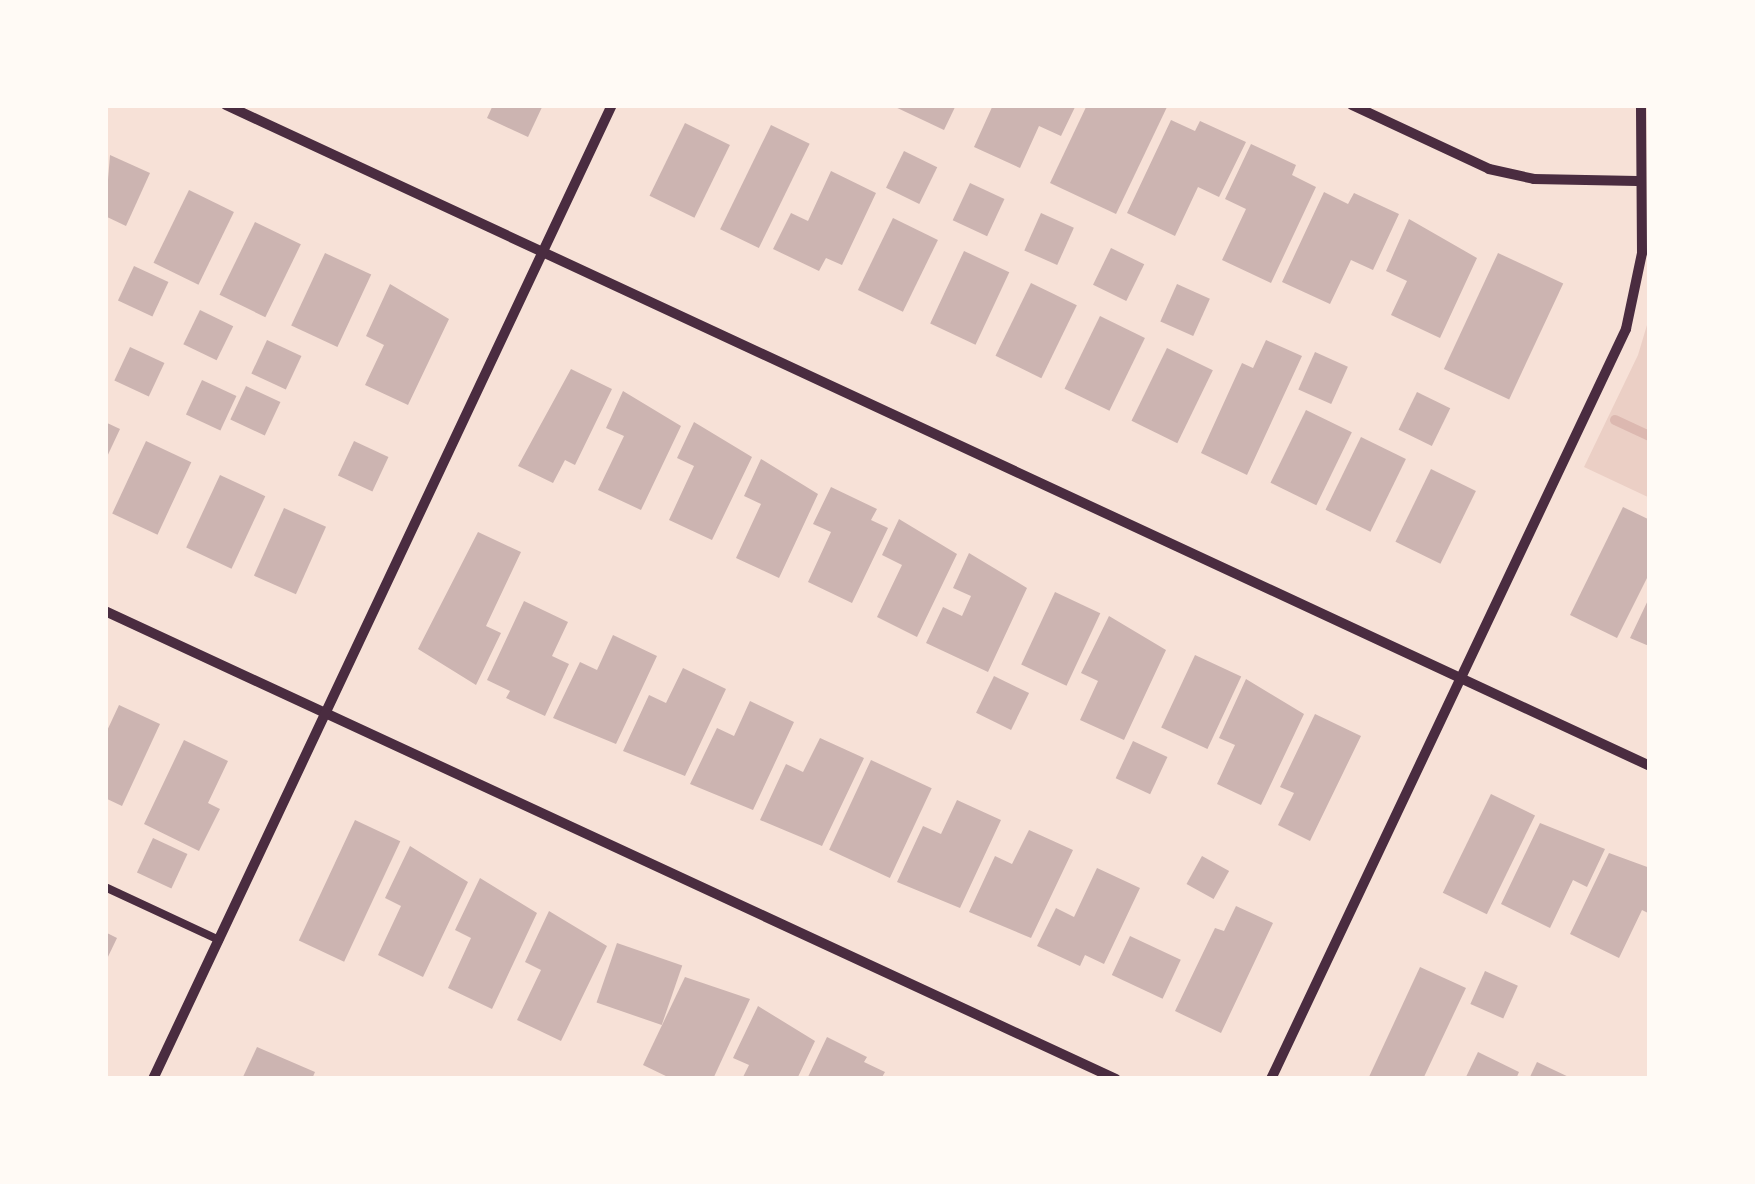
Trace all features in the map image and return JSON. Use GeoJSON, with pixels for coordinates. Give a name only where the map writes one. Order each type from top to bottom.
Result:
{"type":"FeatureCollection","features":[{"type":"Feature","properties":{"kind":"street"},"geometry":{"type":"LineString","coordinates":[[226,105],[1650,766]]}},
{"type":"Feature","properties":{"kind":"street"},"geometry":{"type":"LineString","coordinates":[[153,1079],[612,105]]}},
{"type":"Feature","properties":{"kind":"street"},"geometry":{"type":"LineString","coordinates":[[1352,105],[1489,169],[1534,179],[1637,182]]}},
{"type":"Feature","properties":{"kind":"street"},"geometry":{"type":"LineString","coordinates":[[1272,1079],[1626,329],[1642,253],[1637,182],[1641,105]]}},
{"type":"Feature","properties":{"kind":"street"},"geometry":{"type":"LineString","coordinates":[[105,611],[1116,1079]]}},
{"type":"Feature","properties":{"kind":"lane"},"geometry":{"type":"LineString","coordinates":[[105,887],[219,940]]}},
{"type":"Feature","properties":{"kind":"shaded area"},"geometry":{"type":"Polygon","coordinates":[[[1650,315],[1650,498],[1584,467],[1638,355],[1650,315]]]}},
{"type":"Feature","properties":{"kind":"building"},"geometry":{"type":"Polygon","coordinates":[[[493,105],[543,105],[528,137],[487,118],[493,105]]]}},
{"type":"Feature","properties":{"kind":"building"},"geometry":{"type":"Polygon","coordinates":[[[891,105],[956,105],[944,130],[891,105]]]}},
{"type":"Feature","properties":{"kind":"building"},"geometry":{"type":"Polygon","coordinates":[[[993,105],[1076,105],[1061,136],[1039,126],[1020,168],[974,147],[993,105]]]}},
{"type":"Feature","properties":{"kind":"building"},"geometry":{"type":"Polygon","coordinates":[[[1087,105],[1167,107],[1116,214],[1050,183],[1087,105]]]}},
{"type":"Feature","properties":{"kind":"building"},"geometry":{"type":"Polygon","coordinates":[[[1171,120],[1195,131],[1200,121],[1246,142],[1219,197],[1198,187],[1175,236],[1127,213],[1171,120]]]}},
{"type":"Feature","properties":{"kind":"building"},"geometry":{"type":"Polygon","coordinates":[[[685,123],[730,145],[694,218],[649,196],[685,123]]]}},
{"type":"Feature","properties":{"kind":"building"},"geometry":{"type":"Polygon","coordinates":[[[771,125],[810,144],[759,248],[720,229],[771,125]]]}},
{"type":"Feature","properties":{"kind":"building"},"geometry":{"type":"Polygon","coordinates":[[[1251,144],[1296,165],[1292,175],[1316,187],[1271,283],[1222,260],[1246,209],[1225,199],[1251,144]]]}},
{"type":"Feature","properties":{"kind":"building"},"geometry":{"type":"Polygon","coordinates":[[[904,151],[937,167],[919,204],[886,188],[904,151]]]}},
{"type":"Feature","properties":{"kind":"building"},"geometry":{"type":"Polygon","coordinates":[[[110,155],[150,173],[126,226],[105,216],[110,155]]]}},
{"type":"Feature","properties":{"kind":"building"},"geometry":{"type":"Polygon","coordinates":[[[831,171],[876,193],[842,265],[826,258],[819,271],[773,249],[791,213],[808,221],[831,171]]]}},
{"type":"Feature","properties":{"kind":"building"},"geometry":{"type":"Polygon","coordinates":[[[970,183],[1004,199],[987,236],[953,220],[970,183]]]}},
{"type":"Feature","properties":{"kind":"building"},"geometry":{"type":"Polygon","coordinates":[[[189,190],[234,212],[198,285],[153,263],[189,190]]]}},
{"type":"Feature","properties":{"kind":"building"},"geometry":{"type":"Polygon","coordinates":[[[1324,192],[1348,204],[1354,193],[1399,214],[1373,270],[1351,260],[1330,304],[1282,282],[1324,192]]]}},
{"type":"Feature","properties":{"kind":"building"},"geometry":{"type":"Polygon","coordinates":[[[1041,213],[1074,228],[1057,265],[1024,250],[1041,213]]]}},
{"type":"Feature","properties":{"kind":"building"},"geometry":{"type":"Polygon","coordinates":[[[893,218],[938,240],[903,312],[858,290],[893,218]]]}},
{"type":"Feature","properties":{"kind":"building"},"geometry":{"type":"Polygon","coordinates":[[[1409,219],[1477,258],[1440,338],[1391,315],[1407,281],[1386,271],[1409,219]]]}},
{"type":"Feature","properties":{"kind":"building"},"geometry":{"type":"Polygon","coordinates":[[[255,222],[301,244],[265,317],[219,295],[255,222]]]}},
{"type":"Feature","properties":{"kind":"building"},"geometry":{"type":"Polygon","coordinates":[[[1111,248],[1144,264],[1126,301],[1093,285],[1111,248]]]}},
{"type":"Feature","properties":{"kind":"building"},"geometry":{"type":"Polygon","coordinates":[[[964,251],[1009,272],[976,345],[930,324],[964,251]]]}},
{"type":"Feature","properties":{"kind":"building"},"geometry":{"type":"Polygon","coordinates":[[[325,253],[371,275],[337,347],[291,326],[325,253]]]}},
{"type":"Feature","properties":{"kind":"building"},"geometry":{"type":"Polygon","coordinates":[[[1498,253],[1563,283],[1509,399],[1444,369],[1498,253]]]}},
{"type":"Feature","properties":{"kind":"building"},"geometry":{"type":"Polygon","coordinates":[[[134,266],[168,282],[152,316],[118,300],[134,266]]]}},
{"type":"Feature","properties":{"kind":"building"},"geometry":{"type":"Polygon","coordinates":[[[1031,283],[1077,305],[1041,378],[995,356],[1031,283]]]}},
{"type":"Feature","properties":{"kind":"building"},"geometry":{"type":"Polygon","coordinates":[[[390,284],[449,319],[408,405],[365,385],[384,345],[366,336],[390,284]]]}},
{"type":"Feature","properties":{"kind":"building"},"geometry":{"type":"Polygon","coordinates":[[[1177,284],[1210,299],[1193,336],[1160,321],[1177,284]]]}},
{"type":"Feature","properties":{"kind":"building"},"geometry":{"type":"Polygon","coordinates":[[[200,310],[233,326],[217,360],[183,344],[200,310]]]}},
{"type":"Feature","properties":{"kind":"building"},"geometry":{"type":"Polygon","coordinates":[[[1100,316],[1145,338],[1109,411],[1064,389],[1100,316]]]}},
{"type":"Feature","properties":{"kind":"building"},"geometry":{"type":"Polygon","coordinates":[[[267,340],[301,356],[286,390],[251,374],[267,340]]]}},
{"type":"Feature","properties":{"kind":"building"},"geometry":{"type":"Polygon","coordinates":[[[1266,340],[1302,356],[1247,475],[1201,453],[1242,363],[1253,368],[1266,340]]]}},
{"type":"Feature","properties":{"kind":"building"},"geometry":{"type":"Polygon","coordinates":[[[130,347],[164,363],[149,397],[114,381],[130,347]]]}},
{"type":"Feature","properties":{"kind":"building"},"geometry":{"type":"Polygon","coordinates":[[[1167,348],[1213,370],[1177,443],[1131,421],[1167,348]]]}},
{"type":"Feature","properties":{"kind":"building"},"geometry":{"type":"Polygon","coordinates":[[[1315,352],[1348,367],[1331,404],[1298,389],[1315,352]]]}},
{"type":"Feature","properties":{"kind":"building"},"geometry":{"type":"Polygon","coordinates":[[[571,369],[612,389],[575,465],[565,460],[553,483],[518,466],[571,369]]]}},
{"type":"Feature","properties":{"kind":"building"},"geometry":{"type":"Polygon","coordinates":[[[202,380],[236,396],[220,430],[186,414],[202,380]]]}},
{"type":"Feature","properties":{"kind":"building"},"geometry":{"type":"Polygon","coordinates":[[[246,386],[280,402],[265,436],[230,420],[246,386]]]}},
{"type":"Feature","properties":{"kind":"building"},"geometry":{"type":"Polygon","coordinates":[[[623,391],[681,426],[641,510],[598,490],[624,436],[606,428],[623,391]]]}},
{"type":"Feature","properties":{"kind":"building"},"geometry":{"type":"Polygon","coordinates":[[[1417,392],[1450,408],[1432,446],[1399,430],[1417,392]]]}},
{"type":"Feature","properties":{"kind":"building"},"geometry":{"type":"Polygon","coordinates":[[[1306,410],[1352,432],[1316,505],[1270,483],[1306,410]]]}},
{"type":"Feature","properties":{"kind":"building"},"geometry":{"type":"Polygon","coordinates":[[[105,422],[120,429],[105,461],[105,422]]]}},
{"type":"Feature","properties":{"kind":"building"},"geometry":{"type":"Polygon","coordinates":[[[694,422],[752,457],[712,540],[669,520],[694,466],[677,458],[694,422]]]}},
{"type":"Feature","properties":{"kind":"building"},"geometry":{"type":"Polygon","coordinates":[[[1361,437],[1406,459],[1370,532],[1325,510],[1361,437]]]}},
{"type":"Feature","properties":{"kind":"building"},"geometry":{"type":"Polygon","coordinates":[[[146,441],[191,462],[158,535],[112,514],[146,441]]]}},
{"type":"Feature","properties":{"kind":"building"},"geometry":{"type":"Polygon","coordinates":[[[354,441],[388,457],[372,491],[338,475],[354,441]]]}},
{"type":"Feature","properties":{"kind":"building"},"geometry":{"type":"Polygon","coordinates":[[[761,459],[818,494],[779,578],[736,558],[761,504],[744,496],[761,459]]]}},
{"type":"Feature","properties":{"kind":"building"},"geometry":{"type":"Polygon","coordinates":[[[1431,469],[1476,491],[1440,564],[1395,542],[1431,469]]]}},
{"type":"Feature","properties":{"kind":"building"},"geometry":{"type":"Polygon","coordinates":[[[220,475],[265,496],[232,569],[186,548],[220,475]]]}},
{"type":"Feature","properties":{"kind":"building"},"geometry":{"type":"Polygon","coordinates":[[[831,487],[877,509],[871,520],[888,528],[852,603],[808,582],[831,532],[813,524],[831,487]]]}},
{"type":"Feature","properties":{"kind":"building"},"geometry":{"type":"Polygon","coordinates":[[[1623,507],[1650,520],[1650,572],[1617,638],[1570,615],[1623,507]]]}},
{"type":"Feature","properties":{"kind":"building"},"geometry":{"type":"Polygon","coordinates":[[[284,508],[326,527],[296,594],[254,576],[284,508]]]}},
{"type":"Feature","properties":{"kind":"building"},"geometry":{"type":"Polygon","coordinates":[[[899,519],[957,554],[917,637],[877,617],[902,565],[882,555],[899,519]]]}},
{"type":"Feature","properties":{"kind":"building"},"geometry":{"type":"Polygon","coordinates":[[[478,532],[521,552],[486,626],[501,633],[476,685],[418,649],[478,532]]]}},
{"type":"Feature","properties":{"kind":"building"},"geometry":{"type":"Polygon","coordinates":[[[969,553],[1027,588],[988,672],[926,643],[943,607],[962,616],[971,596],[953,588],[969,553]]]}},
{"type":"Feature","properties":{"kind":"building"},"geometry":{"type":"Polygon","coordinates":[[[1055,592],[1100,613],[1067,686],[1021,665],[1055,592]]]}},
{"type":"Feature","properties":{"kind":"building"},"geometry":{"type":"Polygon","coordinates":[[[1650,596],[1650,656],[1649,646],[1630,638],[1650,596]]]}},
{"type":"Feature","properties":{"kind":"building"},"geometry":{"type":"Polygon","coordinates":[[[524,601],[568,622],[552,656],[569,664],[545,716],[506,698],[510,691],[487,680],[524,601]]]}},
{"type":"Feature","properties":{"kind":"building"},"geometry":{"type":"Polygon","coordinates":[[[1109,616],[1166,650],[1124,740],[1080,720],[1098,681],[1081,673],[1109,616]]]}},
{"type":"Feature","properties":{"kind":"building"},"geometry":{"type":"Polygon","coordinates":[[[613,635],[657,656],[616,744],[553,718],[580,662],[597,670],[613,635]]]}},
{"type":"Feature","properties":{"kind":"building"},"geometry":{"type":"Polygon","coordinates":[[[1195,655],[1241,677],[1207,749],[1161,728],[1195,655]]]}},
{"type":"Feature","properties":{"kind":"building"},"geometry":{"type":"Polygon","coordinates":[[[683,668],[726,689],[685,776],[623,751],[649,695],[666,703],[683,668]]]}},
{"type":"Feature","properties":{"kind":"building"},"geometry":{"type":"Polygon","coordinates":[[[994,676],[1029,693],[1011,730],[976,713],[994,676]]]}},
{"type":"Feature","properties":{"kind":"building"},"geometry":{"type":"Polygon","coordinates":[[[1246,679],[1304,714],[1261,805],[1217,784],[1235,745],[1219,738],[1246,679]]]}},
{"type":"Feature","properties":{"kind":"building"},"geometry":{"type":"Polygon","coordinates":[[[750,701],[794,722],[753,810],[690,784],[717,728],[734,736],[750,701]]]}},
{"type":"Feature","properties":{"kind":"building"},"geometry":{"type":"Polygon","coordinates":[[[119,705],[160,724],[122,806],[105,798],[105,735],[119,705]]]}},
{"type":"Feature","properties":{"kind":"building"},"geometry":{"type":"Polygon","coordinates":[[[1315,714],[1361,736],[1310,841],[1278,825],[1294,793],[1280,787],[1315,714]]]}},
{"type":"Feature","properties":{"kind":"building"},"geometry":{"type":"Polygon","coordinates":[[[820,738],[864,758],[822,846],[760,820],[786,764],[803,772],[820,738]]]}},
{"type":"Feature","properties":{"kind":"building"},"geometry":{"type":"Polygon","coordinates":[[[184,740],[228,761],[208,803],[220,809],[199,851],[144,824],[184,740]]]}},
{"type":"Feature","properties":{"kind":"building"},"geometry":{"type":"Polygon","coordinates":[[[1133,741],[1167,757],[1150,794],[1116,778],[1133,741]]]}},
{"type":"Feature","properties":{"kind":"building"},"geometry":{"type":"Polygon","coordinates":[[[871,760],[932,788],[890,878],[829,850],[871,760]]]}},
{"type":"Feature","properties":{"kind":"building"},"geometry":{"type":"Polygon","coordinates":[[[1491,794],[1535,815],[1487,914],[1443,893],[1491,794]]]}},
{"type":"Feature","properties":{"kind":"building"},"geometry":{"type":"Polygon","coordinates":[[[957,800],[1001,820],[960,908],[897,882],[923,826],[941,834],[957,800]]]}},
{"type":"Feature","properties":{"kind":"building"},"geometry":{"type":"Polygon","coordinates":[[[355,820],[400,841],[344,962],[299,941],[355,820]]]}},
{"type":"Feature","properties":{"kind":"building"},"geometry":{"type":"Polygon","coordinates":[[[1540,823],[1605,849],[1587,887],[1573,880],[1550,928],[1501,904],[1540,823]]]}},
{"type":"Feature","properties":{"kind":"building"},"geometry":{"type":"Polygon","coordinates":[[[1029,830],[1073,850],[1031,938],[969,912],[995,856],[1012,864],[1029,830]]]}},
{"type":"Feature","properties":{"kind":"building"},"geometry":{"type":"Polygon","coordinates":[[[153,838],[187,854],[171,888],[137,872],[153,838]]]}},
{"type":"Feature","properties":{"kind":"building"},"geometry":{"type":"Polygon","coordinates":[[[410,846],[468,882],[423,977],[378,955],[401,906],[385,898],[410,846]]]}},
{"type":"Feature","properties":{"kind":"building"},"geometry":{"type":"Polygon","coordinates":[[[1609,853],[1650,868],[1650,914],[1642,910],[1619,958],[1570,934],[1609,853]]]}},
{"type":"Feature","properties":{"kind":"building"},"geometry":{"type":"Polygon","coordinates":[[[1202,856],[1229,871],[1214,899],[1186,884],[1202,856]]]}},
{"type":"Feature","properties":{"kind":"building"},"geometry":{"type":"Polygon","coordinates":[[[1097,868],[1140,888],[1104,964],[1085,955],[1080,966],[1037,946],[1056,908],[1074,917],[1097,868]]]}},
{"type":"Feature","properties":{"kind":"building"},"geometry":{"type":"Polygon","coordinates":[[[480,878],[537,913],[492,1009],[448,988],[471,938],[455,930],[480,878]]]}},
{"type":"Feature","properties":{"kind":"building"},"geometry":{"type":"Polygon","coordinates":[[[1236,906],[1273,923],[1221,1033],[1175,1011],[1215,928],[1224,931],[1236,906]]]}},
{"type":"Feature","properties":{"kind":"building"},"geometry":{"type":"Polygon","coordinates":[[[549,911],[607,946],[561,1041],[517,1020],[541,970],[525,962],[549,911]]]}},
{"type":"Feature","properties":{"kind":"building"},"geometry":{"type":"Polygon","coordinates":[[[105,932],[117,938],[105,963],[105,932]]]}},
{"type":"Feature","properties":{"kind":"building"},"geometry":{"type":"Polygon","coordinates":[[[1130,936],[1181,960],[1163,999],[1112,975],[1130,936]]]}},
{"type":"Feature","properties":{"kind":"building"},"geometry":{"type":"Polygon","coordinates":[[[617,943],[682,965],[662,1025],[596,1003],[617,943]]]}},
{"type":"Feature","properties":{"kind":"building"},"geometry":{"type":"Polygon","coordinates":[[[1420,967],[1466,988],[1423,1079],[1368,1079],[1420,967]]]}},
{"type":"Feature","properties":{"kind":"building"},"geometry":{"type":"Polygon","coordinates":[[[1485,971],[1518,986],[1503,1019],[1470,1004],[1485,971]]]}},
{"type":"Feature","properties":{"kind":"building"},"geometry":{"type":"Polygon","coordinates":[[[685,977],[750,999],[713,1079],[672,1079],[643,1065],[685,977]]]}},
{"type":"Feature","properties":{"kind":"building"},"geometry":{"type":"Polygon","coordinates":[[[758,1006],[815,1041],[797,1079],[742,1079],[749,1065],[733,1058],[758,1006]]]}},
{"type":"Feature","properties":{"kind":"building"},"geometry":{"type":"Polygon","coordinates":[[[827,1037],[867,1057],[864,1062],[885,1072],[881,1079],[807,1079],[827,1037]]]}},
{"type":"Feature","properties":{"kind":"building"},"geometry":{"type":"Polygon","coordinates":[[[257,1047],[315,1072],[312,1079],[242,1079],[257,1047]]]}},
{"type":"Feature","properties":{"kind":"building"},"geometry":{"type":"Polygon","coordinates":[[[1478,1052],[1519,1072],[1516,1079],[1465,1079],[1478,1052]]]}},
{"type":"Feature","properties":{"kind":"building"},"geometry":{"type":"Polygon","coordinates":[[[1537,1062],[1573,1079],[1529,1079],[1537,1062]]]}},
{"type":"Feature","properties":{"kind":"waterway"},"geometry":{"type":"LineString","coordinates":[[1615,420],[1650,436]]}}]}
